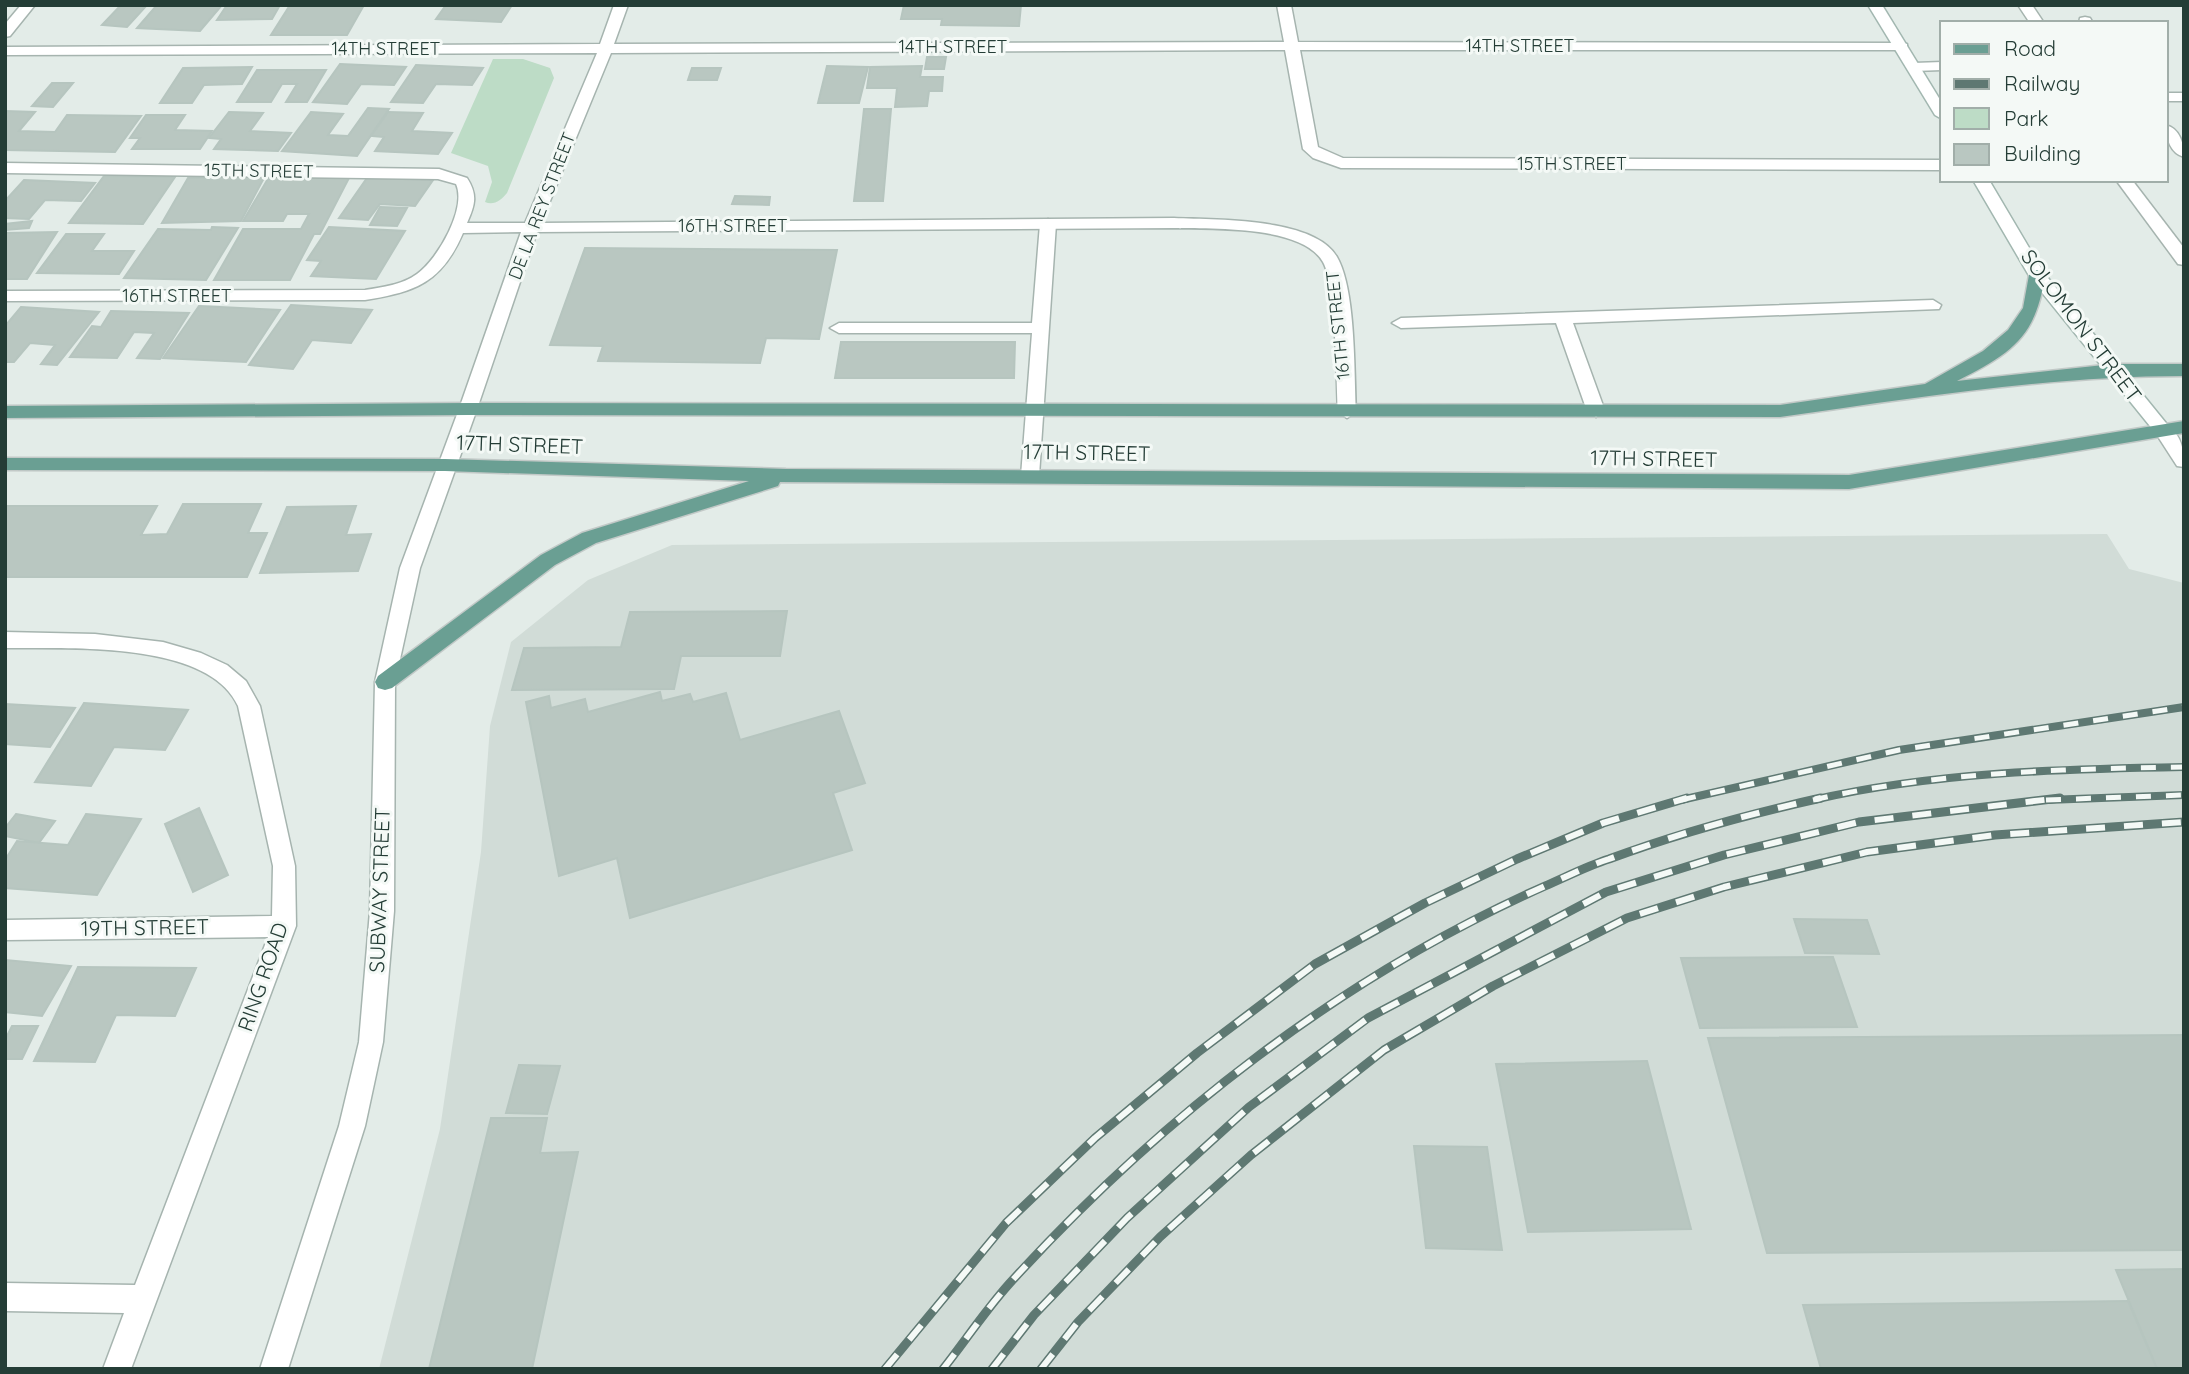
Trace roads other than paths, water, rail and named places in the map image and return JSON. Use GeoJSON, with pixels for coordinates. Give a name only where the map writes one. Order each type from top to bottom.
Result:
{"type":"FeatureCollection","features":[{"type":"Feature","properties":{"kind":"main road"},"geometry":{"type":"LineString","coordinates":[[1925,390],[1991,354],[2017,331],[2032,307],[2037,275]]}},
{"type":"Feature","properties":{"kind":"main road","name":"17TH STREET"},"geometry":{"type":"LineString","coordinates":[[5,412],[468,409],[1780,411],[1925,390],[2113,370],[2184,370]]}},
{"type":"Feature","properties":{"kind":"main road","name":"17TH STREET"},"geometry":{"type":"LineString","coordinates":[[5,464],[445,465],[786,475],[1849,482],[2184,427]]}},
{"type":"Feature","properties":{"kind":"main road"},"geometry":{"type":"LineString","coordinates":[[385,682],[548,560],[628,524],[691,507],[786,475]]}},
{"type":"Feature","properties":{"kind":"street"},"geometry":{"type":"LineString","coordinates":[[5,33],[28,5]]}},
{"type":"Feature","properties":{"kind":"street","name":"DE LA REY STREET"},"geometry":{"type":"LineString","coordinates":[[468,409],[531,227],[606,48],[621,5]]}},
{"type":"Feature","properties":{"kind":"street"},"geometry":{"type":"LineString","coordinates":[[1284,5],[1292,46]]}},
{"type":"Feature","properties":{"kind":"street"},"geometry":{"type":"LineString","coordinates":[[1875,5],[1940,112]]}},
{"type":"Feature","properties":{"kind":"street"},"geometry":{"type":"LineString","coordinates":[[2025,5],[2036,21]]}},
{"type":"Feature","properties":{"kind":"street","name":"14TH STREET"},"geometry":{"type":"LineString","coordinates":[[5,51],[1292,46],[1902,47]]}},
{"type":"Feature","properties":{"kind":"street","name":"15TH STREET"},"geometry":{"type":"LineString","coordinates":[[1292,46],[1311,149],[1318,155],[1341,163],[1940,165]]}},
{"type":"Feature","properties":{"kind":"street"},"geometry":{"type":"LineString","coordinates":[[1914,67],[1940,66]]}},
{"type":"Feature","properties":{"kind":"street"},"geometry":{"type":"LineString","coordinates":[[2168,133],[2184,153]]}},
{"type":"Feature","properties":{"kind":"street","name":"15TH STREET"},"geometry":{"type":"LineString","coordinates":[[5,168],[439,174],[462,181],[467,192],[468,202],[457,228]]}},
{"type":"Feature","properties":{"kind":"street","name":"SOLOMON STREET"},"geometry":{"type":"LineString","coordinates":[[1982,182],[2037,275],[2164,432],[2184,461]]}},
{"type":"Feature","properties":{"kind":"street"},"geometry":{"type":"LineString","coordinates":[[2126,182],[2184,260]]}},
{"type":"Feature","properties":{"kind":"street","name":"16TH STREET"},"geometry":{"type":"LineString","coordinates":[[5,296],[351,295],[396,291],[432,273],[457,228],[1174,223],[1241,227],[1282,232],[1317,247],[1330,259],[1337,287],[1347,412]]}},
{"type":"Feature","properties":{"kind":"street"},"geometry":{"type":"LineString","coordinates":[[1030,476],[1048,224]]}},
{"type":"Feature","properties":{"kind":"street"},"geometry":{"type":"LineString","coordinates":[[1401,323],[1933,305]]}},
{"type":"Feature","properties":{"kind":"street"},"geometry":{"type":"LineString","coordinates":[[1563,318],[1596,411]]}},
{"type":"Feature","properties":{"kind":"street"},"geometry":{"type":"LineString","coordinates":[[839,328],[1041,328]]}},
{"type":"Feature","properties":{"kind":"street","name":"SUBWAY STREET"},"geometry":{"type":"LineString","coordinates":[[274,1369],[352,1126],[371,1042],[382,911],[385,682],[410,568],[445,465],[468,409]]}},
{"type":"Feature","properties":{"kind":"street","name":"RING ROAD"},"geometry":{"type":"LineString","coordinates":[[5,640],[102,643],[173,651],[210,666],[239,686],[249,706],[284,866],[284,926],[117,1369]]}},
{"type":"Feature","properties":{"kind":"street","name":"19TH STREET"},"geometry":{"type":"LineString","coordinates":[[5,930],[284,926]]}},
{"type":"Feature","properties":{"kind":"street"},"geometry":{"type":"LineString","coordinates":[[5,1297],[143,1298]]}},
{"type":"Feature","properties":{"kind":"railway"},"geometry":{"type":"LineString","coordinates":[[1681,800],[1899,750],[2184,707]]}},
{"type":"Feature","properties":{"kind":"railway"},"geometry":{"type":"LineString","coordinates":[[1813,800],[1905,783],[1951,778],[2044,771],[2184,767]]}},
{"type":"Feature","properties":{"kind":"railway"},"geometry":{"type":"LineString","coordinates":[[2046,800],[2184,795]]}},
{"type":"Feature","properties":{"kind":"railway"},"geometry":{"type":"LineString","coordinates":[[885,1369],[1006,1223],[1095,1138],[1197,1053],[1315,964],[1425,903],[1517,859],[1603,823],[1687,798]]}},
{"type":"Feature","properties":{"kind":"railway"},"geometry":{"type":"LineString","coordinates":[[943,1369],[1009,1284],[1127,1165],[1256,1057],[1325,1008],[1396,963],[1469,922],[1585,868],[1688,832],[1821,798]]}},
{"type":"Feature","properties":{"kind":"railway"},"geometry":{"type":"LineString","coordinates":[[992,1369],[1034,1315],[1127,1218],[1249,1107],[1368,1018],[1606,892],[1724,855],[1859,822],[2060,798]]}},
{"type":"Feature","properties":{"kind":"railway"},"geometry":{"type":"LineString","coordinates":[[1041,1369],[1078,1322],[1160,1237],[1251,1155],[1384,1050],[1493,986],[1627,918],[1724,887],[1867,852],[1995,835],[2184,822]]}}]}
